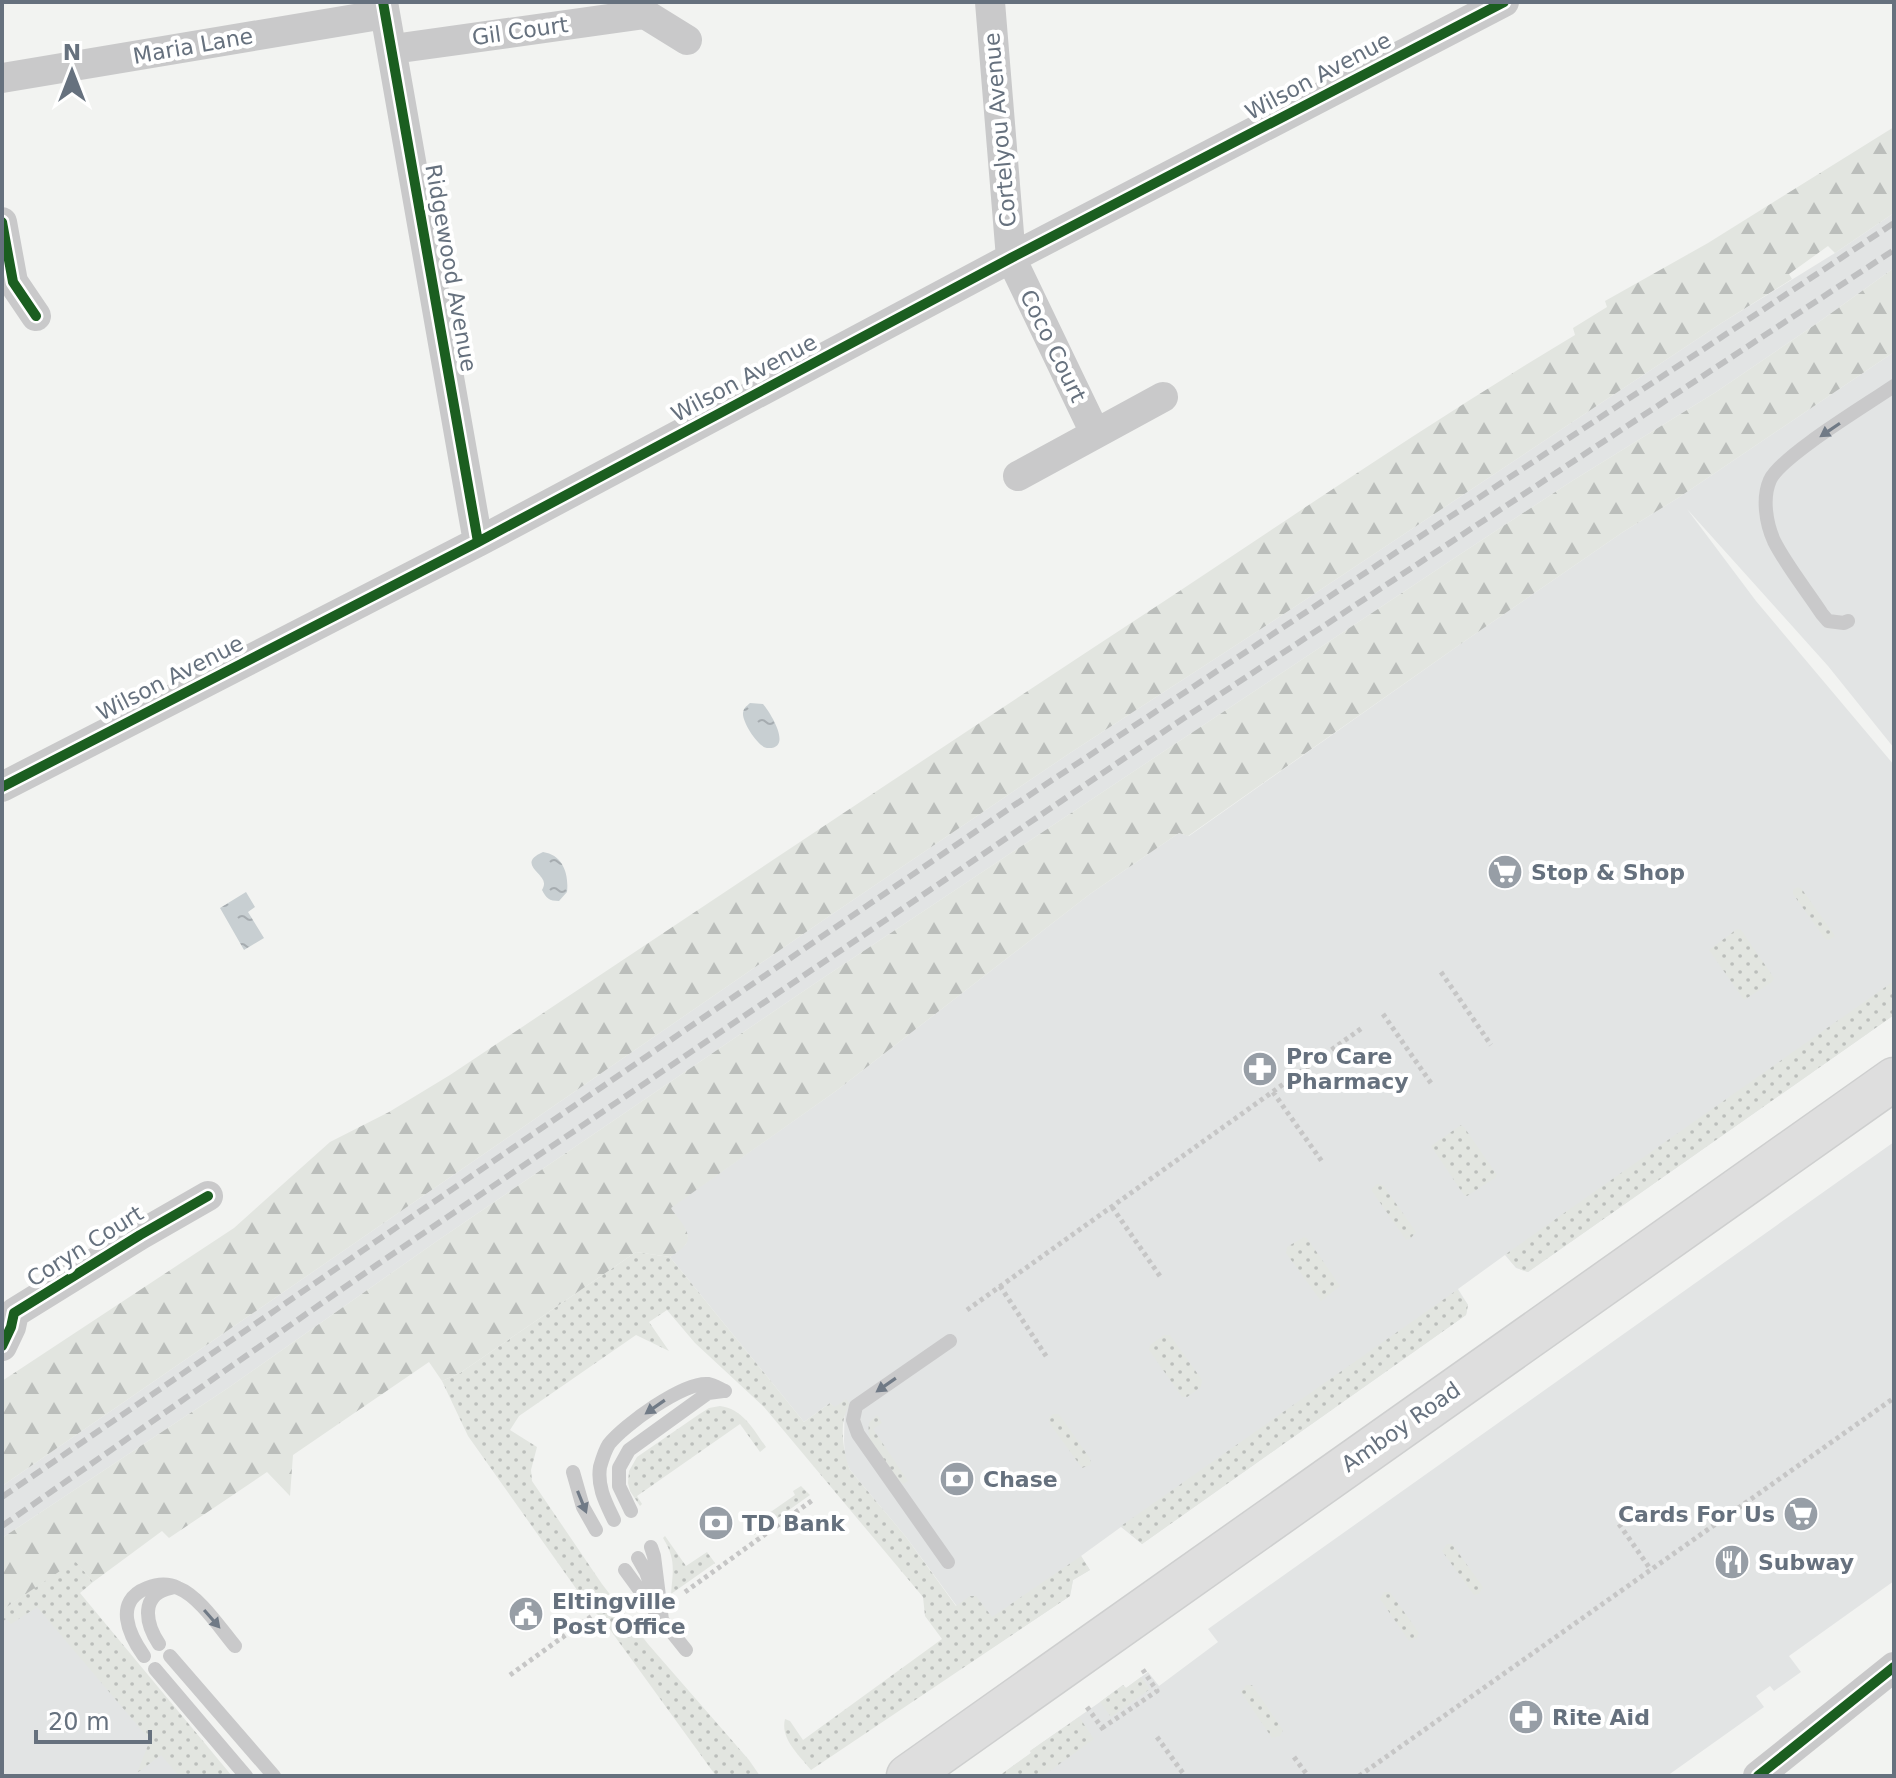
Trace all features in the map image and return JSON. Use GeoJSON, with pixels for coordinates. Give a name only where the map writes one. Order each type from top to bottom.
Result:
{"type":"FeatureCollection","features":[{"type":"Feature","properties":{"kind":"main road","name":"Amboy Road"},"geometry":{"type":"LineString","coordinates":[[908,1776],[1894,1079]]}},
{"type":"Feature","properties":{"kind":"street","name":"Cortelyou Avenue"},"geometry":{"type":"LineString","coordinates":[[990,2],[1011,258]]}},
{"type":"Feature","properties":{"kind":"street","name":"Wilson Avenue"},"geometry":{"type":"LineString","coordinates":[[2,787],[478,542],[1475,9],[1504,2]]}},
{"type":"Feature","properties":{"kind":"street","name":"Ridgewood Avenue"},"geometry":{"type":"LineString","coordinates":[[384,8],[478,542]]}},
{"type":"Feature","properties":{"kind":"street","name":"Maria Lane"},"geometry":{"type":"LineString","coordinates":[[2,78],[384,8]]}},
{"type":"Feature","properties":{"kind":"street","name":"Gil Court"},"geometry":{"type":"LineString","coordinates":[[393,49],[645,14],[687,40]]}},
{"type":"Feature","properties":{"kind":"street"},"geometry":{"type":"LineString","coordinates":[[2,222],[13,282],[36,316]]}},
{"type":"Feature","properties":{"kind":"street","name":"Coco Court"},"geometry":{"type":"LineString","coordinates":[[1011,258],[1095,433]]}},
{"type":"Feature","properties":{"kind":"street"},"geometry":{"type":"LineString","coordinates":[[1018,476],[1163,397]]}},
{"type":"Feature","properties":{"kind":"street","name":"Coryn Court"},"geometry":{"type":"LineString","coordinates":[[2,1346],[14,1313],[208,1196]]}},
{"type":"Feature","properties":{"kind":"street"},"geometry":{"type":"LineString","coordinates":[[1758,1776],[1894,1667]]}},
{"type":"Feature","properties":{"kind":"lane"},"geometry":{"type":"LineString","coordinates":[[1848,621],[1828,621],[1774,540],[1767,518],[1767,496],[1771,478],[1793,455],[1894,386]]}},
{"type":"Feature","properties":{"kind":"lane"},"geometry":{"type":"LineString","coordinates":[[948,1562],[858,1434],[853,1420],[856,1406],[950,1341]]}},
{"type":"Feature","properties":{"kind":"lane"},"geometry":{"type":"LineString","coordinates":[[614,1520],[600,1485],[600,1468],[606,1448],[621,1431],[681,1389],[709,1384],[725,1391],[708,1393],[629,1450],[619,1468],[619,1486],[631,1511]]}},
{"type":"Feature","properties":{"kind":"lane"},"geometry":{"type":"LineString","coordinates":[[573,1472],[583,1507],[596,1530]]}},
{"type":"Feature","properties":{"kind":"lane"},"geometry":{"type":"LineString","coordinates":[[651,1547],[662,1620]]}},
{"type":"Feature","properties":{"kind":"lane"},"geometry":{"type":"LineString","coordinates":[[638,1558],[646,1572],[662,1620]]}},
{"type":"Feature","properties":{"kind":"lane"},"geometry":{"type":"LineString","coordinates":[[625,1570],[686,1650]]}},
{"type":"Feature","properties":{"kind":"lane"},"geometry":{"type":"LineString","coordinates":[[144,1656],[134,1642],[126,1616],[134,1595],[156,1585],[170,1585],[193,1597],[235,1646]]}},
{"type":"Feature","properties":{"kind":"lane"},"geometry":{"type":"LineString","coordinates":[[159,1644],[148,1621],[150,1602],[155,1594],[163,1590],[181,1589]]}},
{"type":"Feature","properties":{"kind":"lane"},"geometry":{"type":"LineString","coordinates":[[170,1656],[274,1776]]}},
{"type":"Feature","properties":{"kind":"lane"},"geometry":{"type":"LineString","coordinates":[[155,1669],[246,1776]]}},
{"type":"Feature","properties":{"kind":"path"},"geometry":{"type":"LineString","coordinates":[[1441,972],[1491,1045]]}},
{"type":"Feature","properties":{"kind":"path"},"geometry":{"type":"LineString","coordinates":[[1383,1014],[1433,1086]]}},
{"type":"Feature","properties":{"kind":"path"},"geometry":{"type":"LineString","coordinates":[[967,1310],[1362,1028]]}},
{"type":"Feature","properties":{"kind":"path"},"geometry":{"type":"LineString","coordinates":[[1273,1092],[1323,1163]]}},
{"type":"Feature","properties":{"kind":"path"},"geometry":{"type":"LineString","coordinates":[[1112,1207],[1162,1279]]}},
{"type":"Feature","properties":{"kind":"path"},"geometry":{"type":"LineString","coordinates":[[1000,1286],[1048,1359]]}},
{"type":"Feature","properties":{"kind":"path"},"geometry":{"type":"LineString","coordinates":[[1359,1776],[1894,1398]]}},
{"type":"Feature","properties":{"kind":"path"},"geometry":{"type":"LineString","coordinates":[[685,1592],[814,1499]]}},
{"type":"Feature","properties":{"kind":"path"},"geometry":{"type":"LineString","coordinates":[[1619,1524],[1651,1570]]}},
{"type":"Feature","properties":{"kind":"path"},"geometry":{"type":"LineString","coordinates":[[510,1675],[592,1616]]}},
{"type":"Feature","properties":{"kind":"path"},"geometry":{"type":"LineString","coordinates":[[1087,1707],[1103,1730],[1157,1691],[1141,1667]]}},
{"type":"Feature","properties":{"kind":"path"},"geometry":{"type":"LineString","coordinates":[[1157,1737],[1185,1776]]}},
{"type":"Feature","properties":{"kind":"path"},"geometry":{"type":"LineString","coordinates":[[1294,1757],[1308,1776]]}},
{"type":"Feature","properties":{"kind":"shaded area"},"geometry":{"type":"Polygon","coordinates":[[[1894,213],[1894,268],[1816,324],[1716,392],[1459,555],[814,984],[228,1388],[2,1538],[2,1486],[1070,753],[1720,324],[1894,213]]]}},
{"type":"Feature","properties":{"kind":"shaded area"},"geometry":{"type":"Polygon","coordinates":[[[1894,352],[1894,748],[1828,666],[1687,509],[1756,601],[1894,765],[1894,1015],[1528,1272],[1516,1268],[1505,1255],[1458,1289],[1468,1305],[1466,1315],[1142,1544],[1121,1527],[1081,1556],[1090,1570],[1073,1580],[1070,1596],[989,1650],[906,1537],[850,1470],[845,1458],[845,1400],[835,1408],[830,1403],[804,1422],[670,1257],[686,1244],[688,1237],[670,1208],[836,1091],[1090,894],[1179,833],[1189,836],[1623,532],[1894,352]]]}},
{"type":"Feature","properties":{"kind":"shaded area"},"geometry":{"type":"Polygon","coordinates":[[[1894,1142],[1894,1581],[1789,1656],[1801,1672],[1774,1691],[1770,1686],[1756,1696],[1764,1707],[1667,1776],[999,1776],[1123,1685],[1126,1688],[1148,1672],[1159,1686],[1218,1642],[1208,1629],[1894,1142]]]}},
{"type":"Feature","properties":{"kind":"shaded area"},"geometry":{"type":"Polygon","coordinates":[[[33,1589],[189,1776],[2,1776],[2,1610],[33,1589]]]}},
{"type":"Feature","properties":{"kind":"green space"},"geometry":{"type":"Polygon","coordinates":[[[1894,127],[1894,213],[1835,253],[1828,246],[1789,274],[1792,279],[1070,753],[2,1486],[2,1381],[234,1228],[330,1142],[389,1112],[450,1075],[1369,465],[1575,335],[1573,328],[1607,307],[1605,301],[1708,243],[1894,127]]]}},
{"type":"Feature","properties":{"kind":"green space"},"geometry":{"type":"Polygon","coordinates":[[[1894,268],[1894,352],[1623,532],[1188,836],[1179,833],[1090,894],[836,1091],[671,1208],[683,1225],[688,1240],[670,1257],[636,1252],[460,1373],[442,1381],[429,1362],[293,1455],[290,1496],[267,1472],[169,1538],[162,1531],[93,1582],[75,1561],[2,1610],[2,1538],[228,1388],[814,984],[1459,555],[1716,392],[1894,268]]]}},
{"type":"Feature","properties":{"kind":"green space"},"geometry":{"type":"Polygon","coordinates":[[[1797,887],[1801,888],[1835,936],[1825,939],[1793,894],[1797,887]]]}},
{"type":"Feature","properties":{"kind":"green space"},"geometry":{"type":"Polygon","coordinates":[[[1737,929],[1741,930],[1774,978],[1744,1000],[1709,950],[1737,929]]]}},
{"type":"Feature","properties":{"kind":"green space"},"geometry":{"type":"Polygon","coordinates":[[[1894,981],[1894,1015],[1528,1272],[1510,1261],[1506,1254],[1894,981]]]}},
{"type":"Feature","properties":{"kind":"green space"},"geometry":{"type":"Polygon","coordinates":[[[1461,1125],[1497,1175],[1467,1196],[1431,1146],[1461,1125]]]}},
{"type":"Feature","properties":{"kind":"green space"},"geometry":{"type":"Polygon","coordinates":[[[1377,1184],[1383,1185],[1416,1232],[1410,1239],[1406,1240],[1372,1191],[1377,1184]]]}},
{"type":"Feature","properties":{"kind":"green space"},"geometry":{"type":"Polygon","coordinates":[[[1304,1237],[1340,1286],[1321,1301],[1286,1253],[1287,1247],[1304,1237]]]}},
{"type":"Feature","properties":{"kind":"green space"},"geometry":{"type":"Polygon","coordinates":[[[636,1252],[670,1257],[804,1422],[830,1403],[835,1407],[846,1399],[850,1404],[844,1419],[843,1437],[850,1470],[906,1537],[956,1606],[970,1596],[976,1596],[992,1617],[1081,1556],[1090,1570],[1073,1580],[1070,1596],[811,1770],[788,1740],[785,1719],[790,1721],[803,1740],[942,1639],[925,1616],[923,1597],[764,1407],[695,1343],[667,1310],[649,1322],[669,1351],[636,1335],[519,1416],[510,1430],[537,1447],[531,1470],[532,1481],[602,1584],[648,1644],[760,1776],[716,1776],[603,1620],[587,1604],[468,1436],[442,1381],[460,1373],[636,1252]]]}},
{"type":"Feature","properties":{"kind":"green space"},"geometry":{"type":"Polygon","coordinates":[[[1457,1290],[1468,1305],[1466,1315],[1142,1544],[1121,1526],[1457,1290]]]}},
{"type":"Feature","properties":{"kind":"green space"},"geometry":{"type":"Polygon","coordinates":[[[1164,1335],[1170,1335],[1202,1380],[1201,1387],[1187,1397],[1182,1397],[1149,1350],[1150,1345],[1164,1335]]]}},
{"type":"Feature","properties":{"kind":"green space"},"geometry":{"type":"Polygon","coordinates":[[[720,1406],[741,1416],[766,1447],[760,1452],[740,1424],[637,1496],[642,1504],[640,1506],[628,1483],[629,1471],[637,1457],[709,1408],[720,1406]]]}},
{"type":"Feature","properties":{"kind":"green space"},"geometry":{"type":"Polygon","coordinates":[[[1053,1414],[1061,1417],[1089,1457],[1090,1465],[1082,1468],[1050,1424],[1049,1418],[1053,1414]]]}},
{"type":"Feature","properties":{"kind":"green space"},"geometry":{"type":"Polygon","coordinates":[[[877,1415],[882,1423],[873,1429],[908,1481],[903,1484],[874,1449],[869,1423],[877,1415]]]}},
{"type":"Feature","properties":{"kind":"green space"},"geometry":{"type":"Polygon","coordinates":[[[801,1486],[810,1495],[754,1535],[749,1527],[795,1495],[793,1491],[801,1486]]]}},
{"type":"Feature","properties":{"kind":"green space"},"geometry":{"type":"Polygon","coordinates":[[[665,1536],[686,1566],[707,1552],[715,1563],[671,1594],[673,1565],[663,1538],[665,1536]]]}},
{"type":"Feature","properties":{"kind":"green space"},"geometry":{"type":"Polygon","coordinates":[[[1447,1544],[1452,1544],[1483,1587],[1479,1594],[1474,1595],[1442,1551],[1447,1544]]]}},
{"type":"Feature","properties":{"kind":"green space"},"geometry":{"type":"Polygon","coordinates":[[[75,1560],[93,1582],[80,1593],[232,1776],[179,1776],[161,1755],[137,1773],[150,1740],[37,1607],[11,1624],[6,1619],[2,1622],[2,1610],[75,1560]]]}},
{"type":"Feature","properties":{"kind":"green space"},"geometry":{"type":"Polygon","coordinates":[[[1384,1592],[1390,1592],[1419,1633],[1417,1638],[1409,1641],[1380,1599],[1384,1592]]]}},
{"type":"Feature","properties":{"kind":"green space"},"geometry":{"type":"Polygon","coordinates":[[[1141,1677],[1150,1689],[1111,1717],[1100,1702],[1123,1685],[1126,1688],[1141,1677]]]}},
{"type":"Feature","properties":{"kind":"green space"},"geometry":{"type":"Polygon","coordinates":[[[1246,1685],[1252,1685],[1283,1730],[1280,1736],[1272,1738],[1241,1692],[1246,1685]]]}},
{"type":"Feature","properties":{"kind":"green space"},"geometry":{"type":"Polygon","coordinates":[[[1079,1717],[1094,1739],[1043,1776],[999,1776],[1030,1751],[1079,1717]]]}},
{"type":"Feature","properties":{"kind":"water"},"geometry":{"type":"Polygon","coordinates":[[[750,703],[763,704],[770,715],[778,730],[779,743],[775,747],[763,747],[748,728],[743,713],[750,703]]]}},
{"type":"Feature","properties":{"kind":"water"},"geometry":{"type":"Polygon","coordinates":[[[543,852],[560,861],[566,872],[567,892],[559,901],[550,900],[545,895],[543,880],[532,864],[535,856],[543,852]]]}},
{"type":"Feature","properties":{"kind":"water"},"geometry":{"type":"Polygon","coordinates":[[[246,892],[255,907],[248,912],[264,938],[244,950],[220,908],[246,892]]]}},
{"type":"Feature","properties":{"kind":"railway"},"geometry":{"type":"LineString","coordinates":[[2,1497],[1010,808],[1894,223]]}},
{"type":"Feature","properties":{"kind":"railway"},"geometry":{"type":"LineString","coordinates":[[2,1526],[378,1264],[1172,726],[1894,250]]}},
{"type":"Feature","properties":{"kind":"cycle path"},"geometry":{"type":"LineString","coordinates":[[383,2],[478,542]]}},
{"type":"Feature","properties":{"kind":"cycle path"},"geometry":{"type":"LineString","coordinates":[[2,787],[478,542],[1011,258],[1504,2]]}},
{"type":"Feature","properties":{"kind":"cycle path"},"geometry":{"type":"LineString","coordinates":[[2,222],[13,282],[36,316]]}},
{"type":"Feature","properties":{"kind":"cycle path"},"geometry":{"type":"LineString","coordinates":[[2,1346],[14,1313],[208,1196]]}},
{"type":"Feature","properties":{"kind":"cycle path"},"geometry":{"type":"LineString","coordinates":[[1758,1776],[1894,1667]]}},
{"type":"Feature","properties":{"kind":"place","name":"Stop & Shop"},"geometry":{"type":"Point","coordinates":[1505,872]}},
{"type":"Feature","properties":{"kind":"place","name":"Pro Care Pharmacy"},"geometry":{"type":"Point","coordinates":[1260,1069]}},
{"type":"Feature","properties":{"kind":"place","name":"Chase"},"geometry":{"type":"Point","coordinates":[957,1479]}},
{"type":"Feature","properties":{"kind":"place","name":"Cards For Us"},"geometry":{"type":"Point","coordinates":[1801,1514]}},
{"type":"Feature","properties":{"kind":"place","name":"TD Bank"},"geometry":{"type":"Point","coordinates":[716,1523]}},
{"type":"Feature","properties":{"kind":"place","name":"Subway"},"geometry":{"type":"Point","coordinates":[1732,1562]}},
{"type":"Feature","properties":{"kind":"place","name":"Eltingville Post Office"},"geometry":{"type":"Point","coordinates":[526,1614]}},
{"type":"Feature","properties":{"kind":"place","name":"Rite Aid"},"geometry":{"type":"Point","coordinates":[1526,1717]}}]}
